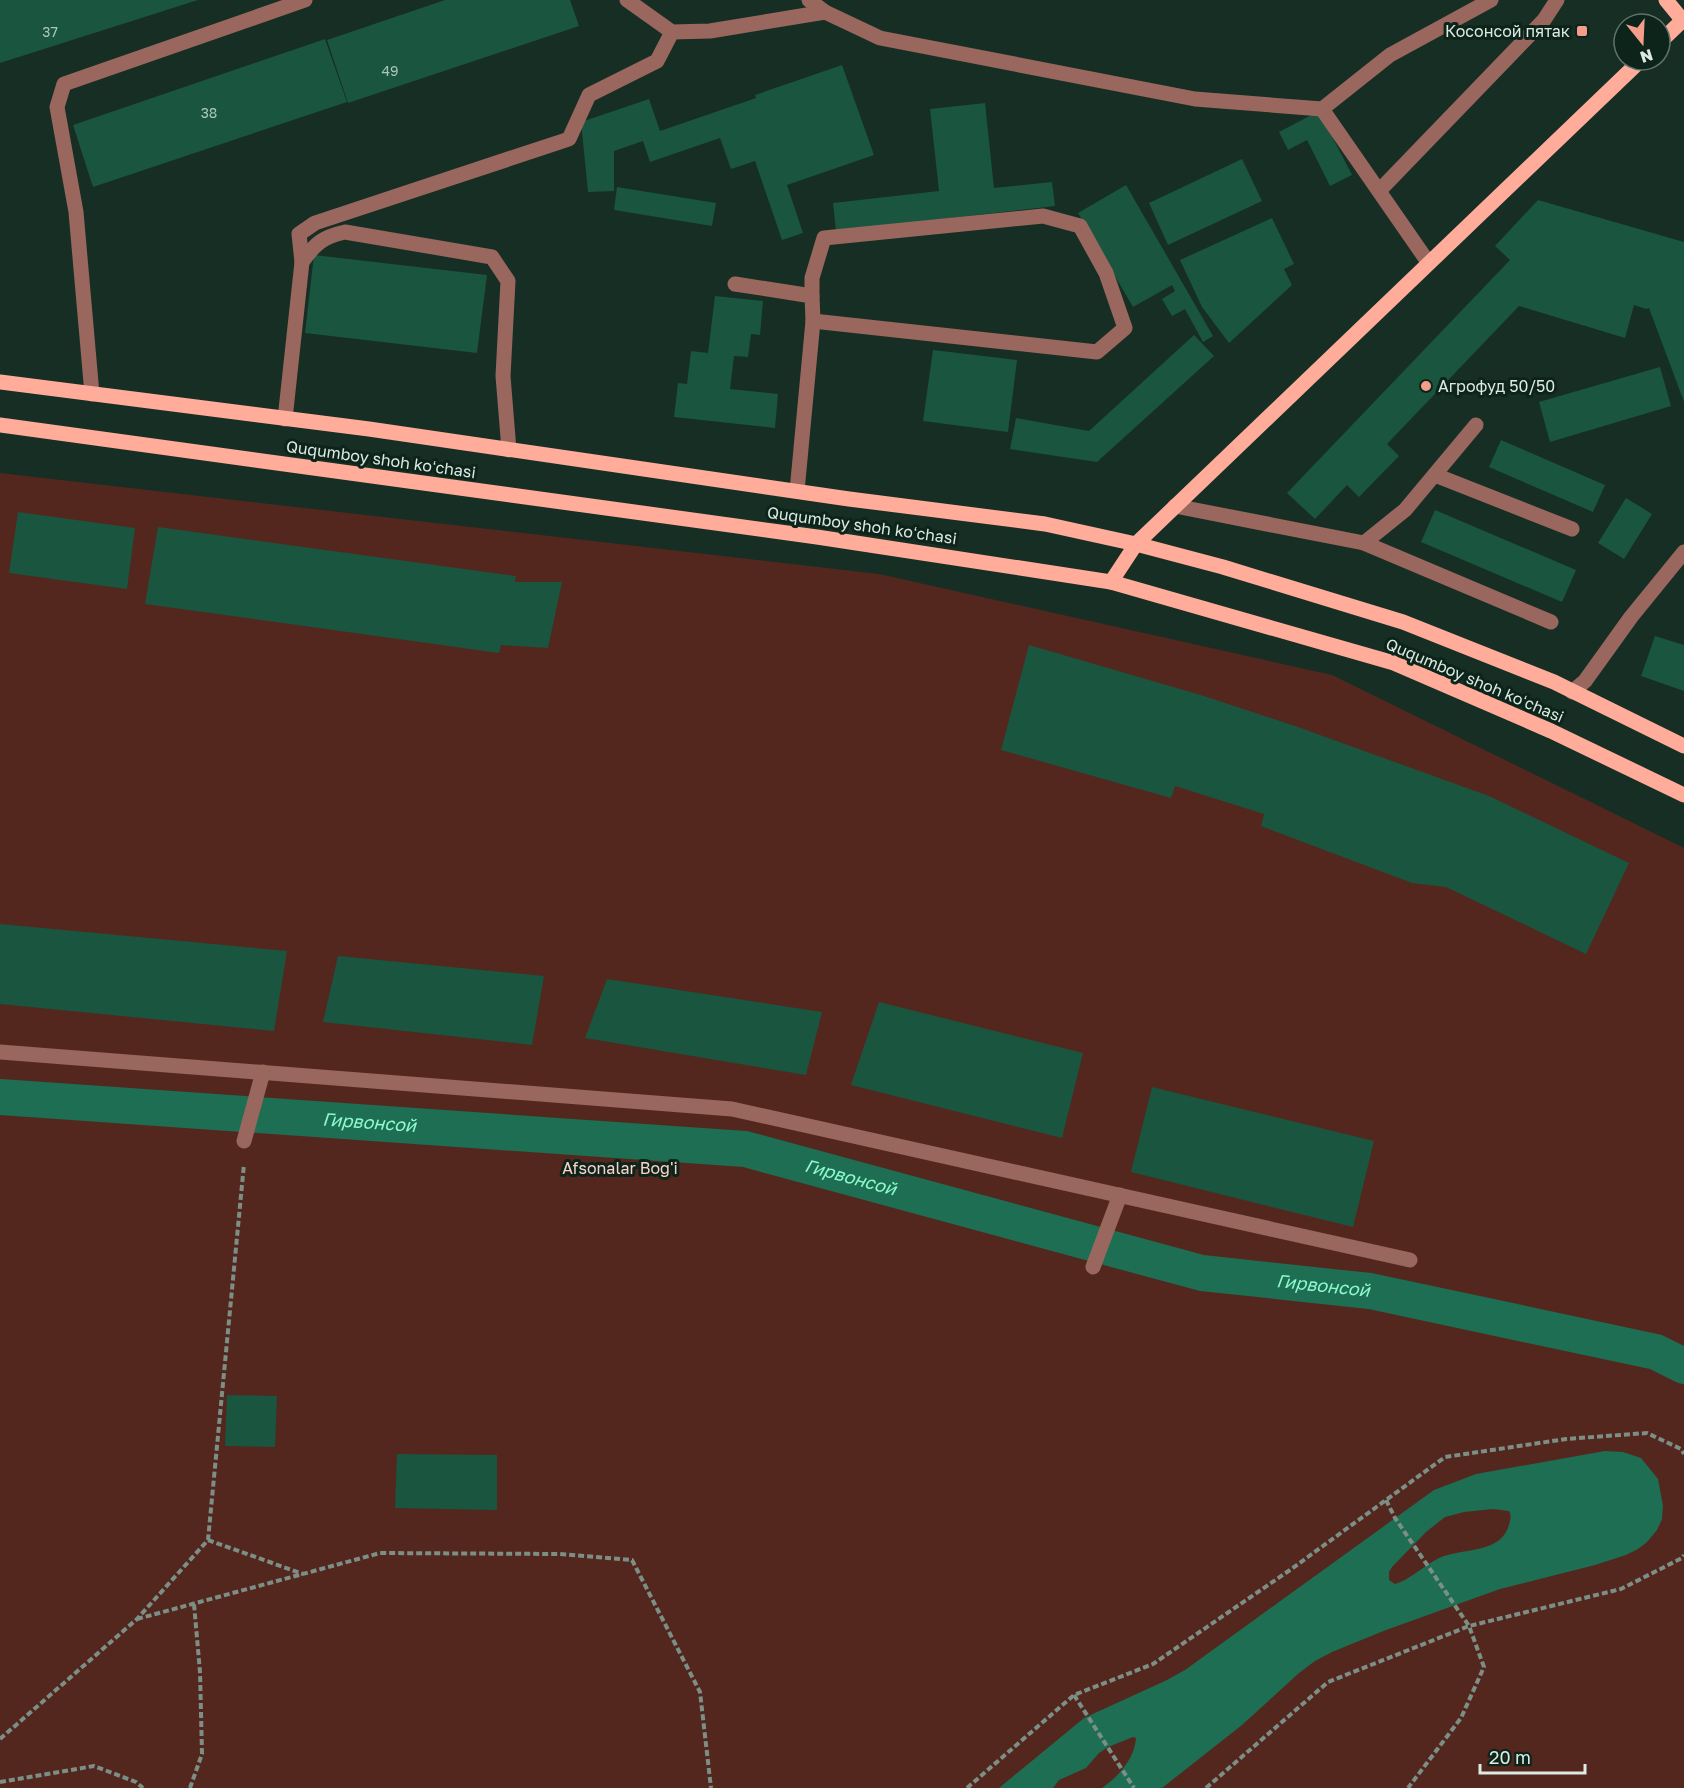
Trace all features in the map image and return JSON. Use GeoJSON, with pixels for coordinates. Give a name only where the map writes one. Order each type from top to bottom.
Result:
{"type":"FeatureCollection","features":[{"type":"Feature","properties":{"kind":"main road"},"geometry":{"type":"LineString","coordinates":[[1666,0],[1683,21]]}},
{"type":"Feature","properties":{"kind":"main road"},"geometry":{"type":"LineString","coordinates":[[1111,582],[1136,544],[1628,72]]}},
{"type":"Feature","properties":{"kind":"main road","name":"Ququmboy shoh koʻchasi"},"geometry":{"type":"LineString","coordinates":[[0,382],[1045,524],[1136,544],[1223,567],[1403,622],[1554,682],[1684,746]]}},
{"type":"Feature","properties":{"kind":"main road","name":"Ququmboy shoh koʻchasi"},"geometry":{"type":"LineString","coordinates":[[0,425],[817,537],[1111,582],[1394,663],[1551,731],[1684,795]]}},
{"type":"Feature","properties":{"kind":"street"},"geometry":{"type":"LineString","coordinates":[[92,394],[76,212],[57,107],[64,84],[305,0]]}},
{"type":"Feature","properties":{"kind":"street"},"geometry":{"type":"LineString","coordinates":[[627,0],[672,32],[710,31],[825,12]]}},
{"type":"Feature","properties":{"kind":"street"},"geometry":{"type":"LineString","coordinates":[[808,0],[825,12],[880,38],[1195,99],[1322,109],[1390,55],[1491,0]]}},
{"type":"Feature","properties":{"kind":"street"},"geometry":{"type":"LineString","coordinates":[[1379,191],[1544,20],[1557,0]]}},
{"type":"Feature","properties":{"kind":"street"},"geometry":{"type":"LineString","coordinates":[[285,419],[302,262],[299,234],[315,223],[569,139],[589,95],[657,61],[672,32]]}},
{"type":"Feature","properties":{"kind":"street"},"geometry":{"type":"LineString","coordinates":[[1322,109],[1428,262]]}},
{"type":"Feature","properties":{"kind":"street"},"geometry":{"type":"LineString","coordinates":[[797,491],[813,321],[812,278],[824,238],[1043,216],[1080,226],[1106,273],[1125,328],[1097,352],[813,321]]}},
{"type":"Feature","properties":{"kind":"street"},"geometry":{"type":"LineString","coordinates":[[302,262],[314,245],[329,236],[345,232],[492,257],[508,281],[503,376],[509,450]]}},
{"type":"Feature","properties":{"kind":"street"},"geometry":{"type":"LineString","coordinates":[[735,284],[812,296]]}},
{"type":"Feature","properties":{"kind":"street"},"geometry":{"type":"LineString","coordinates":[[1364,543],[1405,510],[1476,425]]}},
{"type":"Feature","properties":{"kind":"street"},"geometry":{"type":"LineString","coordinates":[[1435,475],[1572,529]]}},
{"type":"Feature","properties":{"kind":"street"},"geometry":{"type":"LineString","coordinates":[[1175,506],[1364,543],[1551,622]]}},
{"type":"Feature","properties":{"kind":"street"},"geometry":{"type":"LineString","coordinates":[[1572,692],[1585,681],[1631,618],[1684,552]]}},
{"type":"Feature","properties":{"kind":"street"},"geometry":{"type":"LineString","coordinates":[[0,1052],[732,1109],[1410,1260]]}},
{"type":"Feature","properties":{"kind":"street"},"geometry":{"type":"LineString","coordinates":[[244,1141],[263,1072]]}},
{"type":"Feature","properties":{"kind":"street"},"geometry":{"type":"LineString","coordinates":[[1093,1267],[1120,1195]]}},
{"type":"Feature","properties":{"kind":"path"},"geometry":{"type":"LineString","coordinates":[[0,1739],[137,1619],[208,1540],[244,1160]]}},
{"type":"Feature","properties":{"kind":"path"},"geometry":{"type":"LineString","coordinates":[[967,1788],[1074,1695],[1153,1664],[1445,1457],[1566,1439],[1647,1433],[1681,1449],[1684,1454]]}},
{"type":"Feature","properties":{"kind":"path"},"geometry":{"type":"LineString","coordinates":[[1681,1449],[1684,1443]]}},
{"type":"Feature","properties":{"kind":"path"},"geometry":{"type":"LineString","coordinates":[[1386,1500],[1395,1518],[1469,1626],[1484,1667],[1461,1718],[1408,1788]]}},
{"type":"Feature","properties":{"kind":"path"},"geometry":{"type":"LineString","coordinates":[[208,1540],[303,1574]]}},
{"type":"Feature","properties":{"kind":"path"},"geometry":{"type":"LineString","coordinates":[[137,1619],[380,1553],[560,1554],[632,1560],[700,1692],[711,1788]]}},
{"type":"Feature","properties":{"kind":"path"},"geometry":{"type":"LineString","coordinates":[[1206,1788],[1328,1682],[1469,1626],[1621,1588],[1684,1555]]}},
{"type":"Feature","properties":{"kind":"path"},"geometry":{"type":"LineString","coordinates":[[190,1788],[202,1754],[200,1672],[194,1604]]}},
{"type":"Feature","properties":{"kind":"path"},"geometry":{"type":"LineString","coordinates":[[1074,1695],[1134,1788]]}},
{"type":"Feature","properties":{"kind":"path"},"geometry":{"type":"LineString","coordinates":[[0,1782],[94,1766],[136,1782],[143,1788]]}},
{"type":"Feature","properties":{"kind":"green space","name":"Afsonalar Bog'i"},"geometry":{"type":"Polygon","coordinates":[[[0,473],[879,574],[1332,675],[1684,848],[1684,1788],[0,1788],[0,473]]]}},
{"type":"Feature","properties":{"kind":"shaded area"},"geometry":{"type":"Polygon","coordinates":[[[1605,1451],[1623,1452],[1641,1458],[1658,1479],[1663,1506],[1662,1519],[1657,1530],[1647,1542],[1626,1555],[1500,1589],[1386,1630],[1315,1661],[1242,1725],[1162,1788],[1102,1788],[1120,1773],[1129,1760],[1135,1745],[1136,1738],[1133,1737],[1108,1747],[1099,1753],[1086,1768],[1059,1780],[1053,1788],[999,1788],[1084,1718],[1185,1670],[1434,1490],[1476,1474],[1605,1451]],[[1493,1509],[1464,1512],[1445,1517],[1426,1532],[1392,1567],[1389,1580],[1395,1584],[1439,1558],[1478,1549],[1496,1542],[1508,1528],[1511,1517],[1509,1511],[1493,1509]]]}},
{"type":"Feature","properties":{"kind":"building"},"geometry":{"type":"Polygon","coordinates":[[[0,0],[198,0],[0,63],[0,0]]]}},
{"type":"Feature","properties":{"kind":"building"},"geometry":{"type":"Polygon","coordinates":[[[445,0],[570,0],[579,26],[348,103],[327,40],[445,0]]]}},
{"type":"Feature","properties":{"kind":"building"},"geometry":{"type":"Polygon","coordinates":[[[325,39],[347,102],[93,187],[73,125],[325,39]]]}},
{"type":"Feature","properties":{"kind":"building"},"geometry":{"type":"Polygon","coordinates":[[[842,65],[874,155],[787,185],[803,233],[782,240],[755,161],[731,169],[720,138],[650,162],[643,141],[614,151],[614,191],[588,192],[581,122],[649,99],[660,131],[842,65]]]}},
{"type":"Feature","properties":{"kind":"building"},"geometry":{"type":"Polygon","coordinates":[[[985,103],[994,188],[1052,182],[1055,206],[836,231],[833,203],[939,191],[930,109],[985,103]]]}},
{"type":"Feature","properties":{"kind":"building"},"geometry":{"type":"Polygon","coordinates":[[[1319,111],[1352,175],[1330,186],[1307,140],[1288,150],[1279,132],[1319,111]]]}},
{"type":"Feature","properties":{"kind":"building"},"geometry":{"type":"Polygon","coordinates":[[[1242,159],[1262,201],[1168,245],[1149,203],[1242,159]]]}},
{"type":"Feature","properties":{"kind":"building"},"geometry":{"type":"Polygon","coordinates":[[[1126,185],[1213,336],[1203,342],[1185,309],[1172,316],[1162,299],[1175,291],[1172,285],[1133,307],[1078,213],[1126,185]]]}},
{"type":"Feature","properties":{"kind":"building"},"geometry":{"type":"Polygon","coordinates":[[[617,187],[716,203],[712,226],[614,210],[617,187]]]}},
{"type":"Feature","properties":{"kind":"building"},"geometry":{"type":"Polygon","coordinates":[[[1538,200],[1684,242],[1684,402],[1649,308],[1634,305],[1625,338],[1519,306],[1387,444],[1399,456],[1359,497],[1347,485],[1315,519],[1287,493],[1510,260],[1495,246],[1538,200]]]}},
{"type":"Feature","properties":{"kind":"building"},"geometry":{"type":"Polygon","coordinates":[[[1272,218],[1294,264],[1284,269],[1292,285],[1229,343],[1202,307],[1180,260],[1272,218]]]}},
{"type":"Feature","properties":{"kind":"building"},"geometry":{"type":"Polygon","coordinates":[[[314,255],[487,275],[477,353],[305,333],[314,255]]]}},
{"type":"Feature","properties":{"kind":"building"},"geometry":{"type":"Polygon","coordinates":[[[715,296],[763,301],[760,335],[751,334],[748,357],[734,356],[730,389],[778,394],[775,428],[674,417],[678,383],[687,384],[691,351],[708,353],[715,296]]]}},
{"type":"Feature","properties":{"kind":"building"},"geometry":{"type":"Polygon","coordinates":[[[1194,335],[1214,356],[1097,462],[1010,449],[1016,418],[1089,431],[1194,335]]]}},
{"type":"Feature","properties":{"kind":"building"},"geometry":{"type":"Polygon","coordinates":[[[933,350],[1017,360],[1008,432],[923,421],[933,350]]]}},
{"type":"Feature","properties":{"kind":"building"},"geometry":{"type":"Polygon","coordinates":[[[1660,367],[1671,406],[1550,442],[1539,402],[1660,367]]]}},
{"type":"Feature","properties":{"kind":"building"},"geometry":{"type":"Polygon","coordinates":[[[1501,440],[1605,485],[1593,512],[1489,467],[1501,440]]]}},
{"type":"Feature","properties":{"kind":"building"},"geometry":{"type":"Polygon","coordinates":[[[1626,498],[1652,514],[1624,559],[1598,543],[1626,498]]]}},
{"type":"Feature","properties":{"kind":"building"},"geometry":{"type":"Polygon","coordinates":[[[1435,510],[1576,570],[1562,602],[1421,542],[1435,510]]]}},
{"type":"Feature","properties":{"kind":"building"},"geometry":{"type":"Polygon","coordinates":[[[18,512],[135,528],[127,589],[9,573],[18,512]]]}},
{"type":"Feature","properties":{"kind":"building"},"geometry":{"type":"Polygon","coordinates":[[[158,527],[516,576],[515,582],[562,582],[548,648],[501,645],[499,653],[145,604],[158,527]]]}},
{"type":"Feature","properties":{"kind":"building"},"geometry":{"type":"Polygon","coordinates":[[[1655,636],[1684,645],[1684,691],[1641,676],[1655,636]]]}},
{"type":"Feature","properties":{"kind":"building"},"geometry":{"type":"Polygon","coordinates":[[[1029,645],[1204,696],[1295,726],[1489,796],[1629,863],[1586,954],[1446,887],[1412,883],[1261,826],[1264,814],[1175,786],[1171,798],[1001,750],[1029,645]]]}},
{"type":"Feature","properties":{"kind":"building"},"geometry":{"type":"Polygon","coordinates":[[[0,924],[287,951],[274,1031],[0,1004],[0,924]]]}},
{"type":"Feature","properties":{"kind":"building"},"geometry":{"type":"Polygon","coordinates":[[[338,956],[544,976],[532,1045],[323,1022],[338,956]]]}},
{"type":"Feature","properties":{"kind":"building"},"geometry":{"type":"Polygon","coordinates":[[[607,979],[822,1012],[806,1075],[585,1038],[607,979]]]}},
{"type":"Feature","properties":{"kind":"building"},"geometry":{"type":"Polygon","coordinates":[[[879,1002],[1083,1053],[1062,1138],[851,1085],[879,1002]]]}},
{"type":"Feature","properties":{"kind":"building"},"geometry":{"type":"Polygon","coordinates":[[[1152,1087],[1374,1141],[1353,1227],[1131,1172],[1152,1087]]]}},
{"type":"Feature","properties":{"kind":"building"},"geometry":{"type":"Polygon","coordinates":[[[227,1395],[277,1396],[275,1447],[225,1446],[227,1395]]]}},
{"type":"Feature","properties":{"kind":"building"},"geometry":{"type":"Polygon","coordinates":[[[397,1454],[497,1455],[497,1510],[395,1508],[397,1454]]]}},
{"type":"Feature","properties":{"kind":"waterway","name":"Гирвонсой"},"geometry":{"type":"LineString","coordinates":[[0,1097],[745,1149],[1202,1273],[1370,1291],[1656,1352],[1684,1366]]}},
{"type":"Feature","properties":{"kind":"place","name":"Косонсой пятак"},"geometry":{"type":"Point","coordinates":[1582,31]}},
{"type":"Feature","properties":{"kind":"place","name":"Агрофуд 50/50"},"geometry":{"type":"Point","coordinates":[1426,386]}}]}
